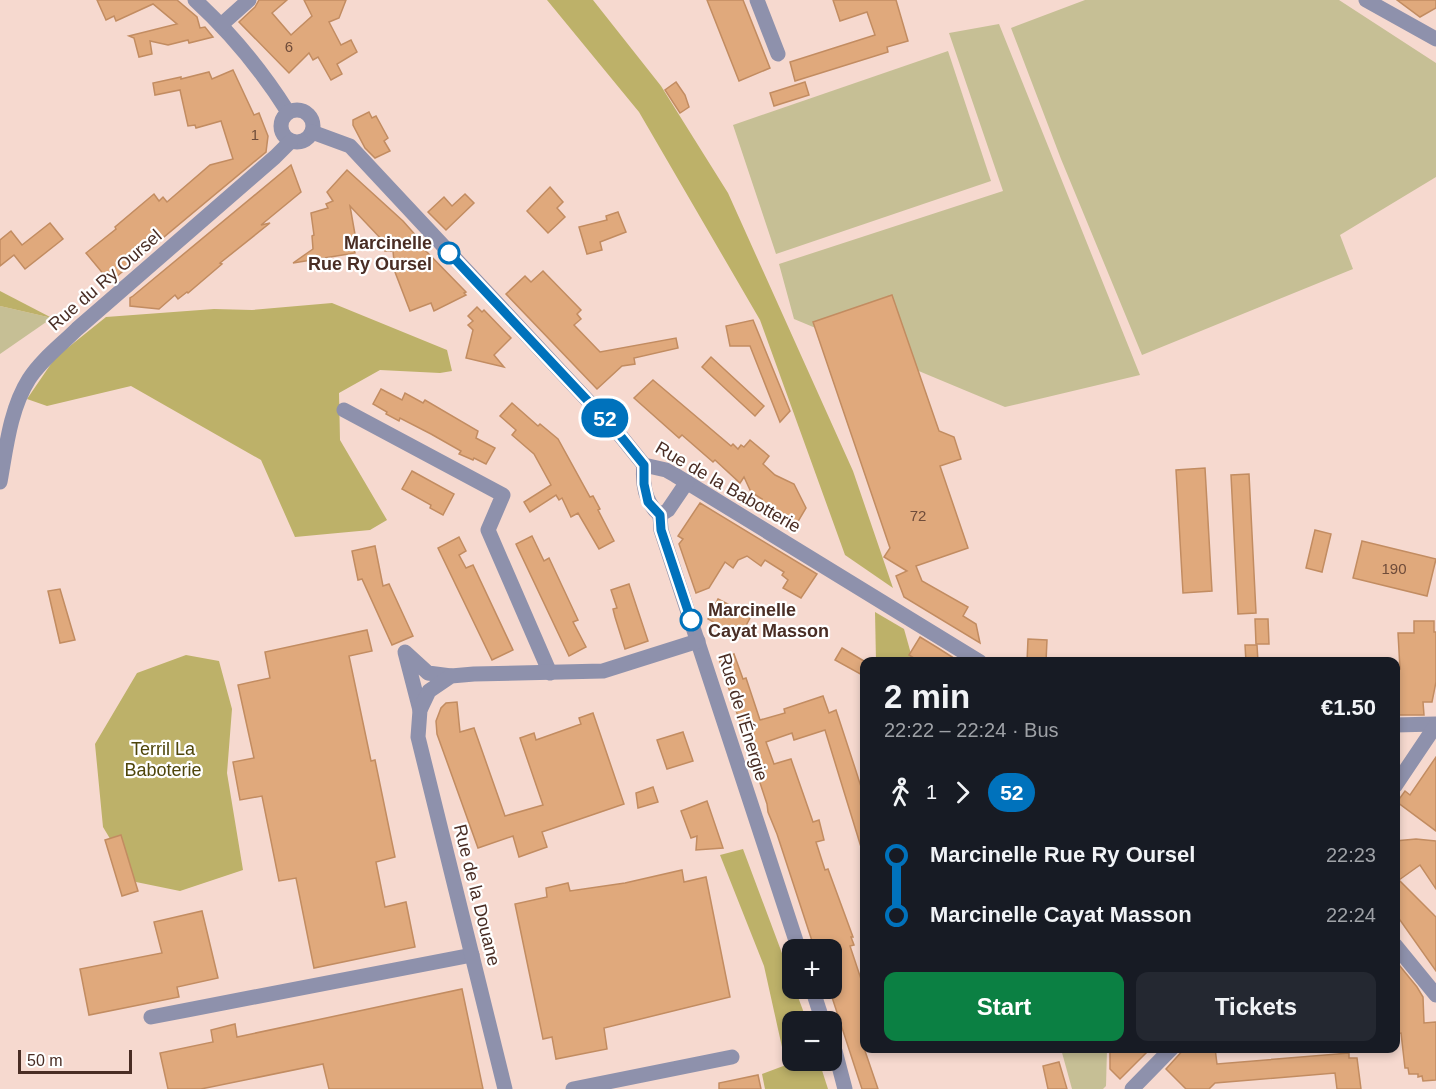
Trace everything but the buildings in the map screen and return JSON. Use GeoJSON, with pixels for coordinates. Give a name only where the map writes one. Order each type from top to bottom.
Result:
{"type":"FeatureCollection","features":[{"type":"Feature","properties":{"kind":"street"},"geometry":{"type":"LineString","coordinates":[[195,0],[221,25],[267,79],[288,112]]}},
{"type":"Feature","properties":{"kind":"street"},"geometry":{"type":"LineString","coordinates":[[221,25],[249,0]]}},
{"type":"Feature","properties":{"kind":"street"},"geometry":{"type":"LineString","coordinates":[[757,0],[778,54]]}},
{"type":"Feature","properties":{"kind":"street"},"geometry":{"type":"LineString","coordinates":[[1366,0],[1436,39]]}},
{"type":"Feature","properties":{"kind":"street"},"geometry":{"type":"LineString","coordinates":[[295,110],[306,112],[312,121],[312,132],[302,141],[291,141],[286,138],[281,129],[283,118],[288,112],[295,110]]}},
{"type":"Feature","properties":{"kind":"street","name":"Rue de la Babotterie"},"geometry":{"type":"LineString","coordinates":[[312,132],[350,146],[619,434],[644,465],[666,470],[687,482],[972,657]]}},
{"type":"Feature","properties":{"kind":"street","name":"Rue du Ry Oursel"},"geometry":{"type":"LineString","coordinates":[[0,482],[17,404],[29,379],[51,353],[291,141]]}},
{"type":"Feature","properties":{"kind":"street"},"geometry":{"type":"LineString","coordinates":[[344,410],[503,495],[488,530],[550,673]]}},
{"type":"Feature","properties":{"kind":"street","name":"Rue de l'Énergie"},"geometry":{"type":"LineString","coordinates":[[644,465],[644,484],[648,502],[660,515],[661,530],[795,939]]}},
{"type":"Feature","properties":{"kind":"street"},"geometry":{"type":"LineString","coordinates":[[660,515],[668,510],[687,482]]}},
{"type":"Feature","properties":{"kind":"street","name":"Rue de la Douane"},"geometry":{"type":"LineString","coordinates":[[505,1089],[418,737],[420,710],[405,652],[428,673],[451,676],[550,673],[603,671],[698,641]]}},
{"type":"Feature","properties":{"kind":"street"},"geometry":{"type":"LineString","coordinates":[[420,710],[429,691],[451,676]]}},
{"type":"Feature","properties":{"kind":"street"},"geometry":{"type":"LineString","coordinates":[[1400,725],[1436,725]]}},
{"type":"Feature","properties":{"kind":"street"},"geometry":{"type":"LineString","coordinates":[[1400,779],[1436,725]]}},
{"type":"Feature","properties":{"kind":"street"},"geometry":{"type":"LineString","coordinates":[[1400,951],[1436,995]]}},
{"type":"Feature","properties":{"kind":"street"},"geometry":{"type":"LineString","coordinates":[[151,1017],[472,955]]}},
{"type":"Feature","properties":{"kind":"street"},"geometry":{"type":"LineString","coordinates":[[1132,1089],[1167,1053]]}},
{"type":"Feature","properties":{"kind":"street"},"geometry":{"type":"LineString","coordinates":[[573,1089],[732,1057]]}},
{"type":"Feature","properties":{"kind":"street"},"geometry":{"type":"LineString","coordinates":[[840,1071],[845,1089]]}},
{"type":"Feature","properties":{"kind":"shaded area"},"geometry":{"type":"Polygon","coordinates":[[[1085,0],[1339,0],[1436,63],[1436,177],[1340,235],[1353,269],[1142,355],[1061,159],[1011,28],[1085,0]]]}},
{"type":"Feature","properties":{"kind":"shaded area"},"geometry":{"type":"Polygon","coordinates":[[[999,24],[1140,375],[1005,407],[794,319],[779,264],[1003,191],[949,33],[999,24]]]}},
{"type":"Feature","properties":{"kind":"shaded area"},"geometry":{"type":"Polygon","coordinates":[[[948,51],[991,181],[776,254],[733,125],[948,51]]]}},
{"type":"Feature","properties":{"kind":"shaded area"},"geometry":{"type":"Polygon","coordinates":[[[0,306],[52,318],[0,354],[0,306]]]}},
{"type":"Feature","properties":{"kind":"shaded area"},"geometry":{"type":"Polygon","coordinates":[[[1062,1053],[1107,1053],[1106,1086],[1103,1089],[1072,1089],[1062,1053]]]}},
{"type":"Feature","properties":{"kind":"green space"},"geometry":{"type":"Polygon","coordinates":[[[547,0],[593,0],[661,86],[728,193],[853,471],[893,588],[845,555],[760,320],[639,112],[547,0]]]}},
{"type":"Feature","properties":{"kind":"green space"},"geometry":{"type":"Polygon","coordinates":[[[0,291],[52,318],[0,306],[0,291]]]}},
{"type":"Feature","properties":{"kind":"green space"},"geometry":{"type":"Polygon","coordinates":[[[332,303],[447,350],[452,371],[440,373],[380,370],[339,393],[340,440],[387,520],[370,530],[295,537],[261,460],[131,386],[47,406],[27,399],[55,358],[106,317],[214,309],[252,310],[332,303]]]}},
{"type":"Feature","properties":{"kind":"green space"},"geometry":{"type":"Polygon","coordinates":[[[875,612],[904,629],[912,657],[876,657],[875,612]]]}},
{"type":"Feature","properties":{"kind":"green space","name":"Terril La Baboterie"},"geometry":{"type":"Polygon","coordinates":[[[186,655],[219,661],[232,709],[227,773],[243,870],[180,891],[136,882],[103,827],[95,744],[137,673],[186,655]]]}},
{"type":"Feature","properties":{"kind":"green space"},"geometry":{"type":"Polygon","coordinates":[[[743,849],[782,953],[782,999],[799,999],[803,1011],[782,1011],[782,1047],[764,966],[720,855],[743,849]]]}},
{"type":"Feature","properties":{"kind":"green space"},"geometry":{"type":"Polygon","coordinates":[[[782,1066],[782,1071],[822,1071],[828,1089],[765,1089],[762,1074],[782,1066]]]}},
{"type":"Feature","properties":{"kind":"bus line","name":"52"},"geometry":{"type":"LineString","coordinates":[[449,253],[587,399],[644,465],[644,484],[648,502],[660,515],[661,530],[691,620]]}},
{"type":"Feature","properties":{"kind":"place","name":"Marcinelle Rue Ry Oursel"},"geometry":{"type":"Point","coordinates":[449,253]}},
{"type":"Feature","properties":{"kind":"place","name":"Marcinelle Cayat Masson"},"geometry":{"type":"Point","coordinates":[691,620]}}]}
